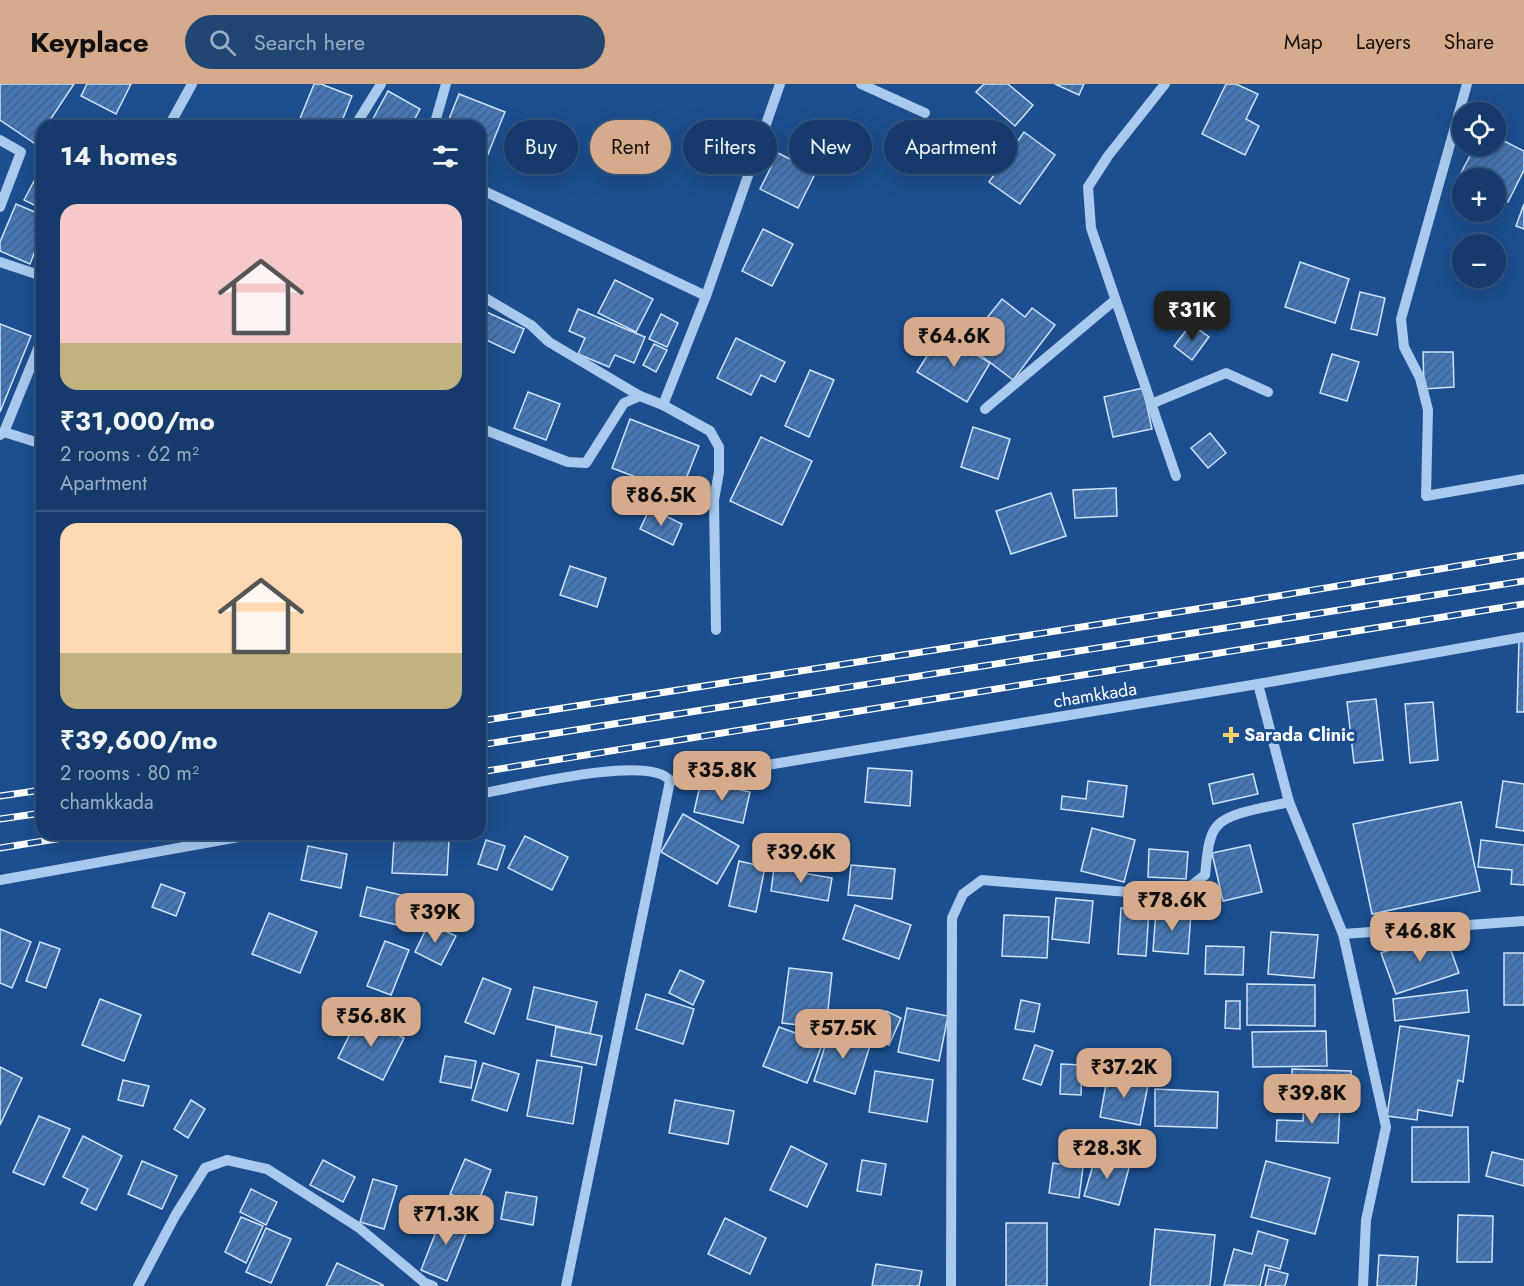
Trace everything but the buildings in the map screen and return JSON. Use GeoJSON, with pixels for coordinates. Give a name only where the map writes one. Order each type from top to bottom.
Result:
{"type":"FeatureCollection","features":[{"type":"Feature","properties":{"kind":"street"},"geometry":{"type":"LineString","coordinates":[[172,120],[192,84]]}},
{"type":"Feature","properties":{"kind":"street"},"geometry":{"type":"LineString","coordinates":[[359,120],[381,84]]}},
{"type":"Feature","properties":{"kind":"street"},"geometry":{"type":"LineString","coordinates":[[436,120],[446,84]]}},
{"type":"Feature","properties":{"kind":"street"},"geometry":{"type":"LineString","coordinates":[[663,405],[706,296],[780,84]]}},
{"type":"Feature","properties":{"kind":"street"},"geometry":{"type":"LineString","coordinates":[[861,84],[925,113]]}},
{"type":"Feature","properties":{"kind":"street"},"geometry":{"type":"LineString","coordinates":[[1165,84],[1108,156],[1089,187],[1091,228],[1176,476]]}},
{"type":"Feature","properties":{"kind":"street"},"geometry":{"type":"LineString","coordinates":[[1467,84],[1401,319],[1404,347],[1420,378],[1428,410],[1426,496],[1524,479]]}},
{"type":"Feature","properties":{"kind":"street"},"geometry":{"type":"LineString","coordinates":[[0,140],[21,152],[0,207]]}},
{"type":"Feature","properties":{"kind":"street"},"geometry":{"type":"LineString","coordinates":[[486,192],[706,296]]}},
{"type":"Feature","properties":{"kind":"street"},"geometry":{"type":"LineString","coordinates":[[0,262],[36,274]]}},
{"type":"Feature","properties":{"kind":"street"},"geometry":{"type":"LineString","coordinates":[[486,299],[531,325],[549,342],[640,396],[663,405],[710,431],[719,447],[719,472],[714,500],[716,630]]}},
{"type":"Feature","properties":{"kind":"street"},"geometry":{"type":"LineString","coordinates":[[985,409],[1115,300]]}},
{"type":"Feature","properties":{"kind":"street"},"geometry":{"type":"LineString","coordinates":[[36,353],[2,434],[36,442]]}},
{"type":"Feature","properties":{"kind":"street"},"geometry":{"type":"LineString","coordinates":[[1151,404],[1226,373],[1268,392]]}},
{"type":"Feature","properties":{"kind":"street"},"geometry":{"type":"LineString","coordinates":[[486,430],[568,462],[586,463],[624,403],[640,396]]}},
{"type":"Feature","properties":{"kind":"street","name":"chamkkada"},"geometry":{"type":"LineString","coordinates":[[670,781],[1258,684],[1524,637]]}},
{"type":"Feature","properties":{"kind":"street"},"geometry":{"type":"LineString","coordinates":[[1258,684],[1290,802],[1343,934],[1386,1127],[1366,1220],[1363,1286]]}},
{"type":"Feature","properties":{"kind":"street"},"geometry":{"type":"LineString","coordinates":[[486,793],[616,769],[643,768],[660,772],[670,781],[566,1286]]}},
{"type":"Feature","properties":{"kind":"street"},"geometry":{"type":"LineString","coordinates":[[951,1286],[952,918],[963,894],[982,880],[1164,895],[1187,889],[1205,875],[1209,845],[1218,825],[1241,813],[1290,802]]}},
{"type":"Feature","properties":{"kind":"street"},"geometry":{"type":"LineString","coordinates":[[0,880],[223,840]]}},
{"type":"Feature","properties":{"kind":"street"},"geometry":{"type":"LineString","coordinates":[[1343,934],[1524,921]]}},
{"type":"Feature","properties":{"kind":"street"},"geometry":{"type":"LineString","coordinates":[[138,1286],[175,1216],[205,1168],[227,1160],[267,1169],[358,1227],[425,1283],[433,1286]]}},
{"type":"Feature","properties":{"kind":"railway"},"geometry":{"type":"LineString","coordinates":[[486,720],[1235,603],[1524,555]]}},
{"type":"Feature","properties":{"kind":"railway"},"geometry":{"type":"LineString","coordinates":[[486,744],[1524,581]]}},
{"type":"Feature","properties":{"kind":"railway"},"geometry":{"type":"LineString","coordinates":[[486,771],[1524,604]]}},
{"type":"Feature","properties":{"kind":"railway"},"geometry":{"type":"LineString","coordinates":[[0,796],[36,791]]}},
{"type":"Feature","properties":{"kind":"railway"},"geometry":{"type":"LineString","coordinates":[[0,819],[36,814]]}},
{"type":"Feature","properties":{"kind":"railway"},"geometry":{"type":"LineString","coordinates":[[0,848],[50,840]]}},
{"type":"Feature","properties":{"kind":"place","name":"Sarada Clinic"},"geometry":{"type":"Point","coordinates":[1231,735]}}]}
